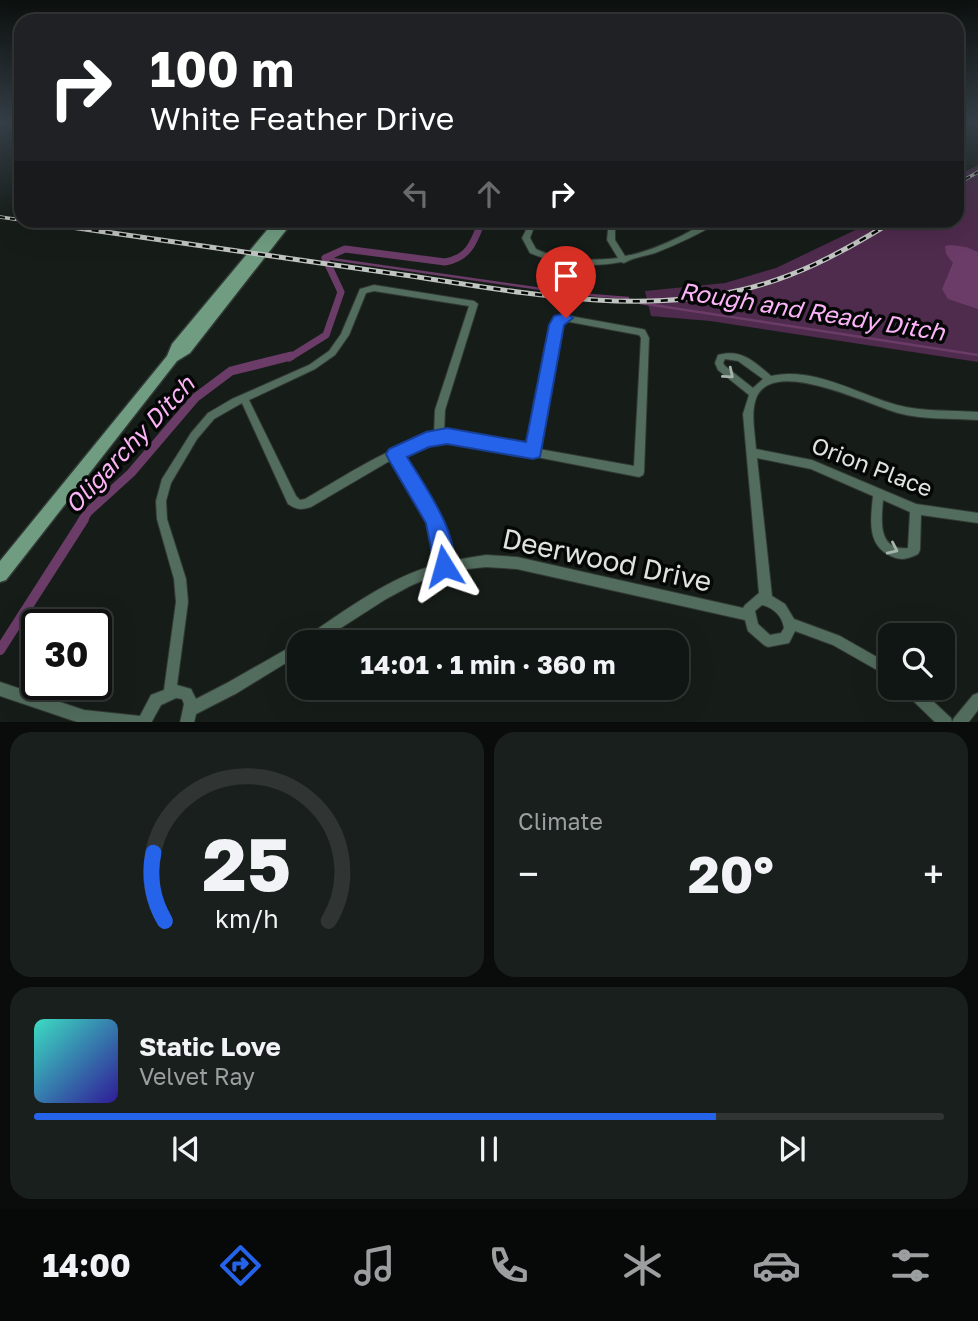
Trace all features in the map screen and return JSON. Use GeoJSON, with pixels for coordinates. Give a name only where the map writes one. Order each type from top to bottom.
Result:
{"type":"FeatureCollection","features":[{"type":"Feature","properties":{"kind":"main road"},"geometry":{"type":"LineString","coordinates":[[173,358],[176,347],[273,228]]}},
{"type":"Feature","properties":{"kind":"main road"},"geometry":{"type":"LineString","coordinates":[[0,573],[173,358],[186,350],[284,228]]}},
{"type":"Feature","properties":{"kind":"street"},"geometry":{"type":"LineString","coordinates":[[530,228],[526,238],[533,251],[543,256],[600,263],[624,261],[650,254],[697,228]]}},
{"type":"Feature","properties":{"kind":"street"},"geometry":{"type":"LineString","coordinates":[[612,228],[611,240],[624,261]]}},
{"type":"Feature","properties":{"kind":"street"},"geometry":{"type":"LineString","coordinates":[[143,722],[150,707],[170,691],[182,602],[180,579],[162,519],[163,491],[175,466],[203,425],[216,412],[312,367],[332,354],[345,335],[357,303],[366,289],[375,288],[474,304],[440,410],[439,436]]}},
{"type":"Feature","properties":{"kind":"street"},"geometry":{"type":"LineString","coordinates":[[244,398],[292,500],[304,505],[396,454],[426,439],[439,436],[639,472],[645,338],[636,329],[570,319],[558,321],[533,452]]}},
{"type":"Feature","properties":{"kind":"street"},"geometry":{"type":"LineString","coordinates":[[753,393],[721,368],[721,357],[728,354],[738,356],[771,381]]}},
{"type":"Feature","properties":{"kind":"street"},"geometry":{"type":"LineString","coordinates":[[766,600],[748,414],[753,393],[771,381],[803,377],[900,410],[978,416]]}},
{"type":"Feature","properties":{"kind":"street","name":"Orion Place"},"geometry":{"type":"LineString","coordinates":[[751,452],[812,465],[916,509],[978,518]]}},
{"type":"Feature","properties":{"kind":"street"},"geometry":{"type":"LineString","coordinates":[[396,454],[436,521],[444,566]]}},
{"type":"Feature","properties":{"kind":"street"},"geometry":{"type":"LineString","coordinates":[[879,493],[876,534],[883,544],[894,552],[907,554],[914,550],[916,509]]}},
{"type":"Feature","properties":{"kind":"street","name":"Deerwood Drive"},"geometry":{"type":"LineString","coordinates":[[327,630],[401,583],[444,566],[481,560],[517,563],[748,615]]}},
{"type":"Feature","properties":{"kind":"street"},"geometry":{"type":"LineString","coordinates":[[789,623],[785,639],[774,642],[756,633],[748,615],[751,604],[766,600],[781,608],[789,623],[852,648],[878,664]]}},
{"type":"Feature","properties":{"kind":"street"},"geometry":{"type":"LineString","coordinates":[[170,691],[186,694],[189,716],[287,655]]}},
{"type":"Feature","properties":{"kind":"street"},"geometry":{"type":"LineString","coordinates":[[0,689],[84,717],[133,722]]}},
{"type":"Feature","properties":{"kind":"street"},"geometry":{"type":"LineString","coordinates":[[922,700],[945,722]]}},
{"type":"Feature","properties":{"kind":"street"},"geometry":{"type":"LineString","coordinates":[[960,722],[978,700]]}},
{"type":"Feature","properties":{"kind":"shaded area"},"geometry":{"type":"Polygon","coordinates":[[[978,165],[978,362],[710,321],[651,316],[645,291],[725,283],[776,268],[859,228],[964,228],[964,172],[978,165]]]}},
{"type":"Feature","properties":{"kind":"shaded area"},"geometry":{"type":"Polygon","coordinates":[[[945,246],[978,252],[978,309],[948,299],[942,289],[953,263],[946,254],[945,246]]]}},
{"type":"Feature","properties":{"kind":"waterway","name":"Oligarchy Ditch"},"geometry":{"type":"LineString","coordinates":[[289,358],[326,335],[341,292],[325,258],[345,249],[445,262],[464,254],[479,228]]}},
{"type":"Feature","properties":{"kind":"waterway","name":"Rough and Ready Ditch"},"geometry":{"type":"LineString","coordinates":[[325,258],[577,294],[628,298]]}},
{"type":"Feature","properties":{"kind":"waterway","name":"Rough and Ready Ditch"},"geometry":{"type":"LineString","coordinates":[[640,303],[978,355]]}},
{"type":"Feature","properties":{"kind":"waterway","name":"Oligarchy Ditch"},"geometry":{"type":"LineString","coordinates":[[82,521],[88,512],[131,473],[195,398],[231,371],[291,356]]}},
{"type":"Feature","properties":{"kind":"waterway","name":"Oligarchy Ditch"},"geometry":{"type":"LineString","coordinates":[[0,650],[84,519]]}},
{"type":"Feature","properties":{"kind":"railway"},"geometry":{"type":"LineString","coordinates":[[964,180],[978,172]]}},
{"type":"Feature","properties":{"kind":"railway"},"geometry":{"type":"LineString","coordinates":[[0,217],[14,219]]}},
{"type":"Feature","properties":{"kind":"railway"},"geometry":{"type":"LineString","coordinates":[[78,228],[530,294],[615,301],[699,297],[761,285],[816,264],[882,228]]}},
{"type":"Feature","properties":{"kind":"route"},"geometry":{"type":"LineString","coordinates":[[444,566],[436,521],[396,454],[426,439],[439,436],[533,452],[557,325],[559,320],[566,318]]}}]}
